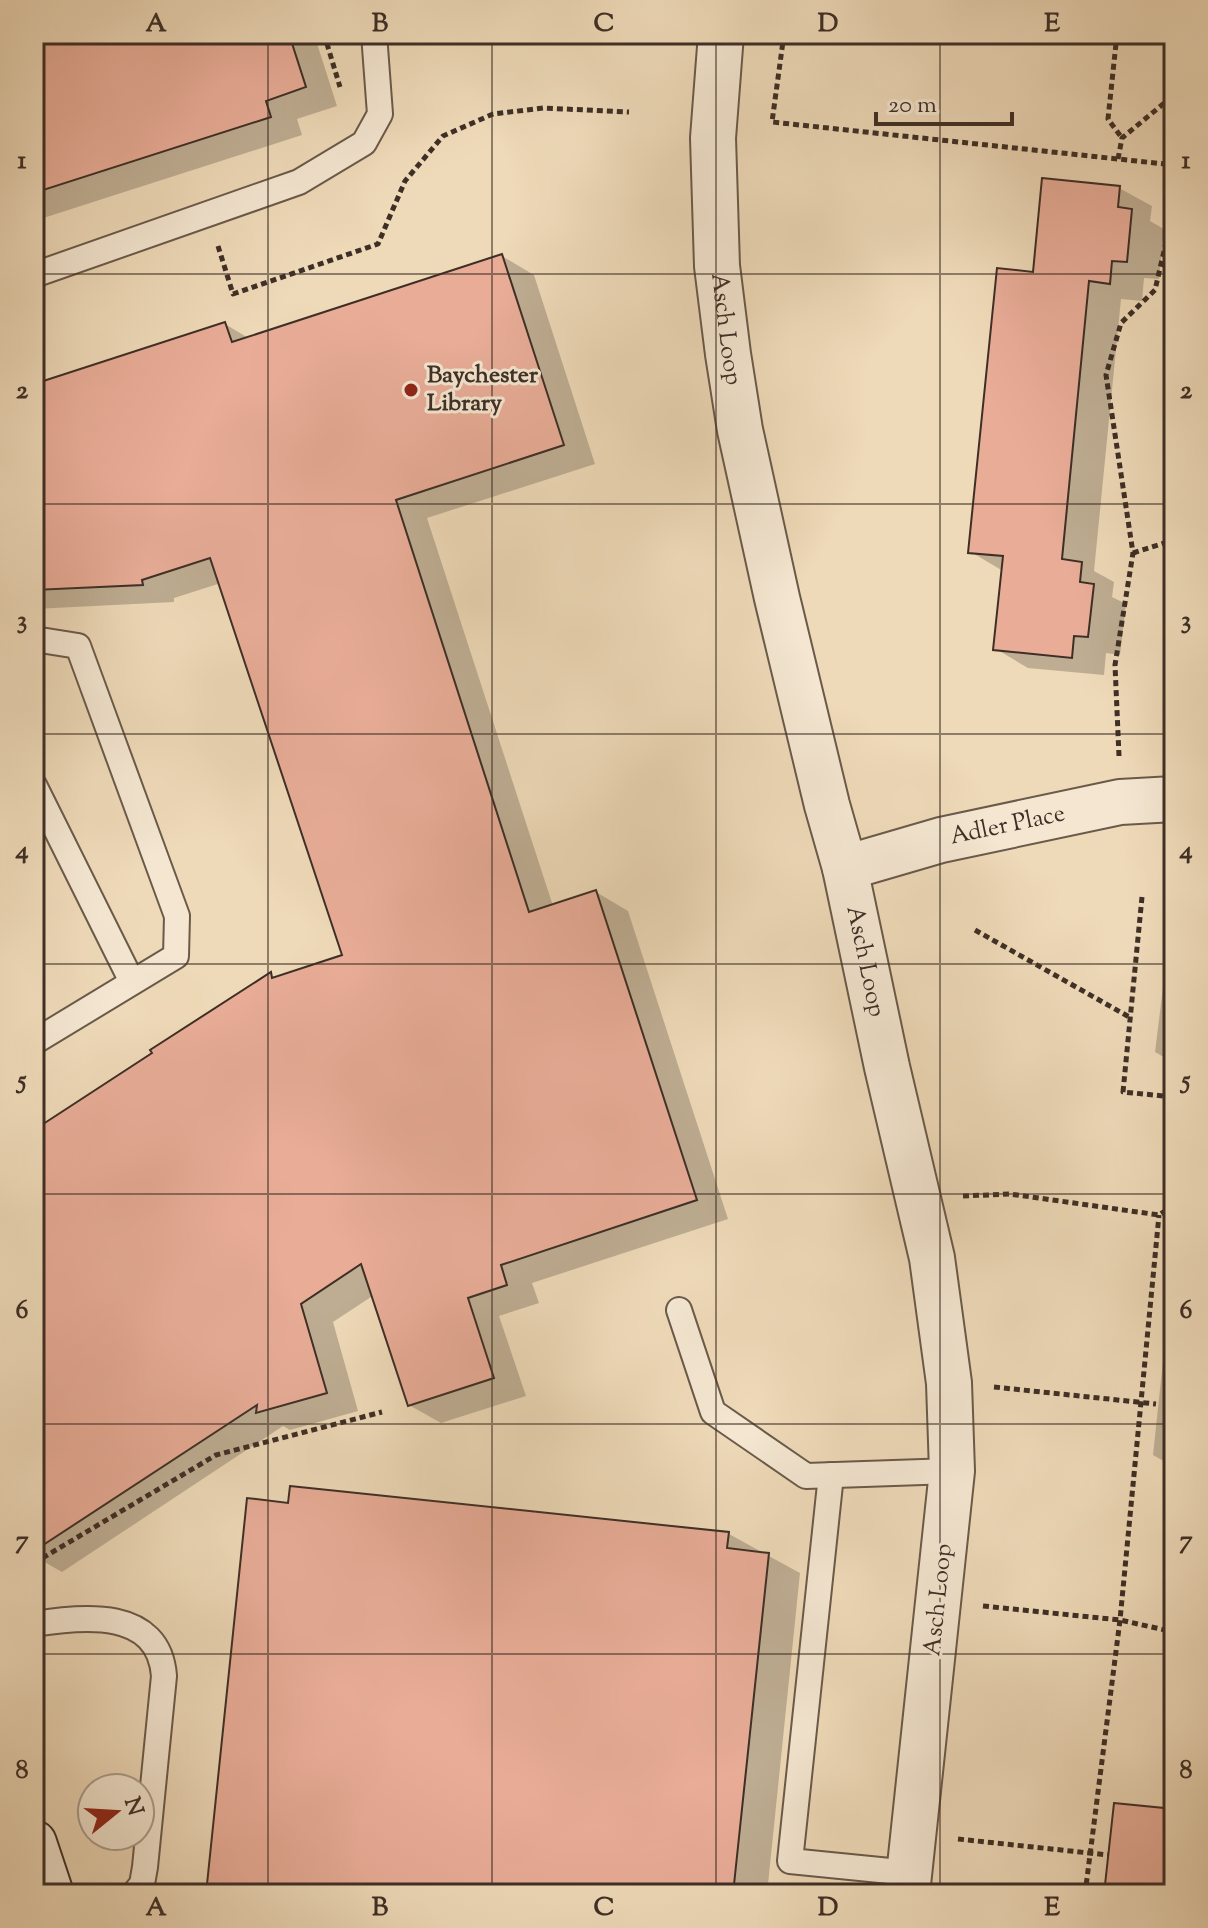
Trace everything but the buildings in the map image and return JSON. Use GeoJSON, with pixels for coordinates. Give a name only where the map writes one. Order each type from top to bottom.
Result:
{"type":"FeatureCollection","features":[{"type":"Feature","properties":{"kind":"street","name":"Asch Loop"},"geometry":{"type":"LineString","coordinates":[[721,34],[713,138],[717,266],[740,430],[827,805],[845,868],[932,1258],[949,1383],[952,1471],[910,1867]]}},
{"type":"Feature","properties":{"kind":"street","name":"Adler Place"},"geometry":{"type":"LineString","coordinates":[[845,868],[941,840],[1120,802],[1174,799]]}},
{"type":"Feature","properties":{"kind":"street"},"geometry":{"type":"LineString","coordinates":[[34,1843],[51,1894]]}},
{"type":"Feature","properties":{"kind":"lane"},"geometry":{"type":"LineString","coordinates":[[34,275],[299,182],[364,143],[380,114],[374,34]]}},
{"type":"Feature","properties":{"kind":"lane"},"geometry":{"type":"LineString","coordinates":[[34,639],[78,646],[177,916],[176,956],[34,1042]]}},
{"type":"Feature","properties":{"kind":"lane"},"geometry":{"type":"LineString","coordinates":[[34,785],[132,982]]}},
{"type":"Feature","properties":{"kind":"lane"},"geometry":{"type":"LineString","coordinates":[[679,1310],[713,1412],[806,1476],[952,1471]]}},
{"type":"Feature","properties":{"kind":"lane"},"geometry":{"type":"LineString","coordinates":[[831,1475],[790,1861],[910,1867]]}},
{"type":"Feature","properties":{"kind":"lane"},"geometry":{"type":"LineString","coordinates":[[34,1624],[71,1619],[110,1620],[132,1627],[147,1637],[163,1660],[145,1867],[142,1884],[134,1894]]}},
{"type":"Feature","properties":{"kind":"path"},"geometry":{"type":"LineString","coordinates":[[784,34],[772,122],[1174,165]]}},
{"type":"Feature","properties":{"kind":"path"},"geometry":{"type":"LineString","coordinates":[[1117,34],[1108,119],[1122,138]]}},
{"type":"Feature","properties":{"kind":"path"},"geometry":{"type":"LineString","coordinates":[[1118,159],[1122,138],[1174,95]]}},
{"type":"Feature","properties":{"kind":"path"},"geometry":{"type":"LineString","coordinates":[[208,215],[233,294],[378,244],[405,181],[443,136],[493,114],[543,108],[629,112]]}},
{"type":"Feature","properties":{"kind":"path"},"geometry":{"type":"LineString","coordinates":[[1120,802],[1115,665],[1133,553],[1106,375],[1121,323],[1155,290],[1174,208]]}},
{"type":"Feature","properties":{"kind":"path"},"geometry":{"type":"LineString","coordinates":[[1133,553],[1174,540]]}},
{"type":"Feature","properties":{"kind":"path"},"geometry":{"type":"LineString","coordinates":[[1142,897],[1123,1092],[1174,1097]]}},
{"type":"Feature","properties":{"kind":"path"},"geometry":{"type":"LineString","coordinates":[[975,930],[1131,1018]]}},
{"type":"Feature","properties":{"kind":"path"},"geometry":{"type":"LineString","coordinates":[[918,1197],[1010,1194],[1159,1215],[1174,1205]]}},
{"type":"Feature","properties":{"kind":"path"},"geometry":{"type":"LineString","coordinates":[[1085,1894],[1120,1620],[1159,1215]]}},
{"type":"Feature","properties":{"kind":"path"},"geometry":{"type":"LineString","coordinates":[[949,1383],[1156,1404]]}},
{"type":"Feature","properties":{"kind":"path"},"geometry":{"type":"LineString","coordinates":[[34,1563],[216,1455],[382,1412]]}},
{"type":"Feature","properties":{"kind":"path"},"geometry":{"type":"LineString","coordinates":[[939,1601],[1120,1620],[1174,1632]]}},
{"type":"Feature","properties":{"kind":"path"},"geometry":{"type":"LineString","coordinates":[[910,1867],[1108,1855]]}},
{"type":"Feature","properties":{"kind":"place","name":"Baychester Library"},"geometry":{"type":"Point","coordinates":[411,390]}}]}
